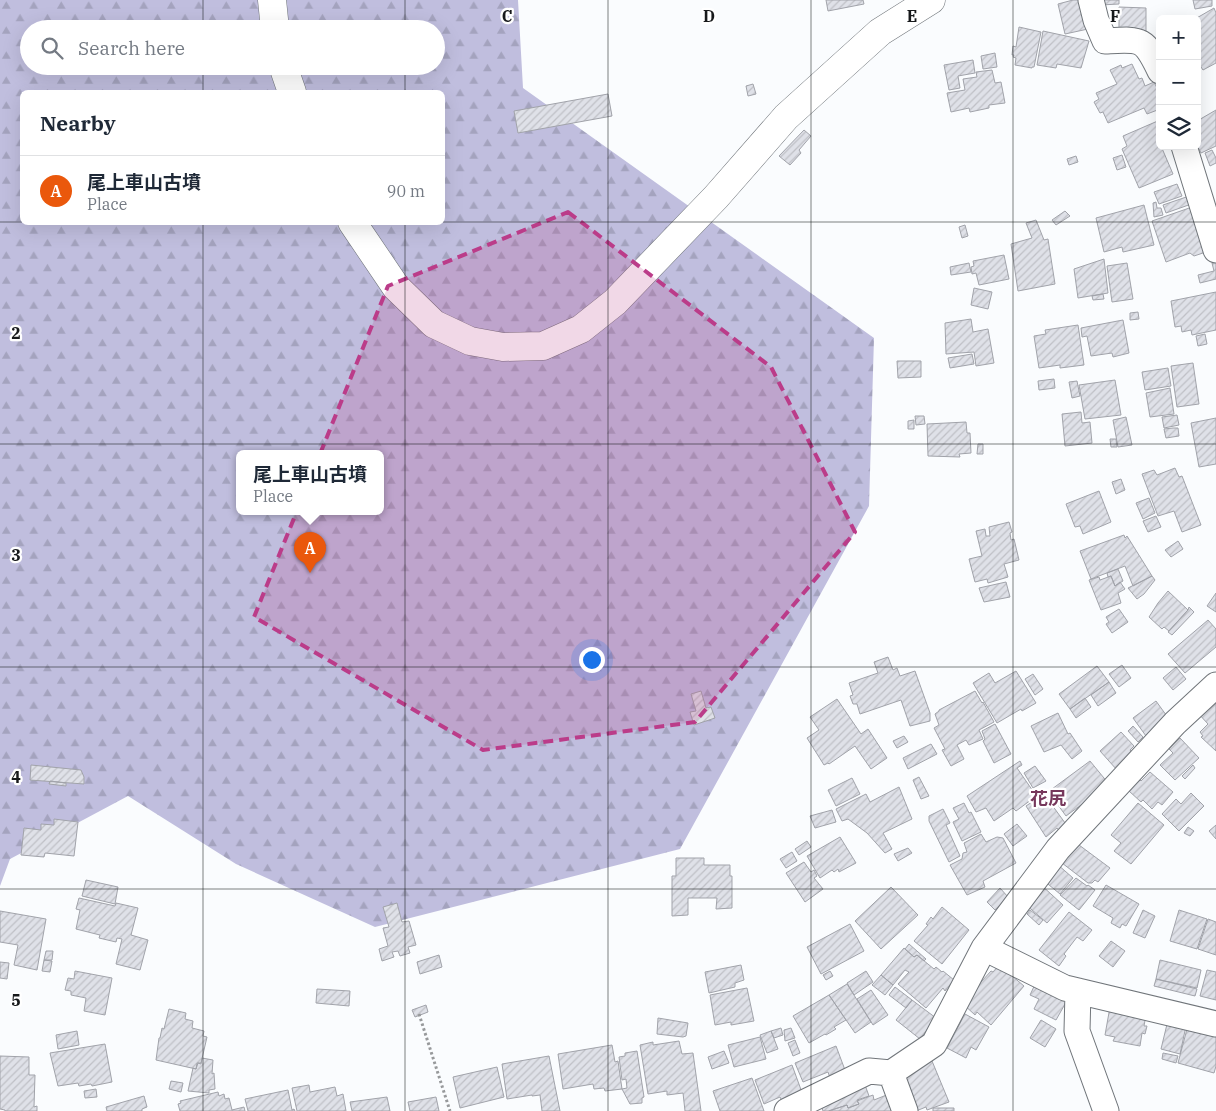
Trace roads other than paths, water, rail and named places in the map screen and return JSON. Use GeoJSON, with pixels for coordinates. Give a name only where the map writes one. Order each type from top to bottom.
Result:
{"type":"FeatureCollection","features":[{"type":"Feature","properties":{"kind":"street"},"geometry":{"type":"LineString","coordinates":[[272,0],[274,20]]}},
{"type":"Feature","properties":{"kind":"street"},"geometry":{"type":"LineString","coordinates":[[354,225],[396,287],[434,324],[470,341],[503,347],[544,346],[581,329],[615,302],[716,197],[786,117],[880,32],[931,0]]}},
{"type":"Feature","properties":{"kind":"street"},"geometry":{"type":"LineString","coordinates":[[1091,0],[1096,20],[1105,41],[1135,39],[1150,50],[1156,63]]}},
{"type":"Feature","properties":{"kind":"street"},"geometry":{"type":"LineString","coordinates":[[286,75],[291,90]]}},
{"type":"Feature","properties":{"kind":"street"},"geometry":{"type":"LineString","coordinates":[[1185,150],[1216,250]]}},
{"type":"Feature","properties":{"kind":"street"},"geometry":{"type":"LineString","coordinates":[[787,1111],[869,1071],[891,1073],[934,1044],[984,948],[1058,849],[1175,723],[1216,685]]}},
{"type":"Feature","properties":{"kind":"street"},"geometry":{"type":"LineString","coordinates":[[984,948],[1065,988],[1216,1024]]}},
{"type":"Feature","properties":{"kind":"street"},"geometry":{"type":"LineString","coordinates":[[1078,991],[1078,1030],[1106,1111]]}},
{"type":"Feature","properties":{"kind":"street"},"geometry":{"type":"LineString","coordinates":[[891,1073],[905,1111]]}},
{"type":"Feature","properties":{"kind":"place","name":"尾上車山古墳"},"geometry":{"type":"Point","coordinates":[310,573]}},
{"type":"Feature","properties":{"kind":"district","name":"花尻"},"geometry":{"type":"Point","coordinates":[1048,798]}}]}
